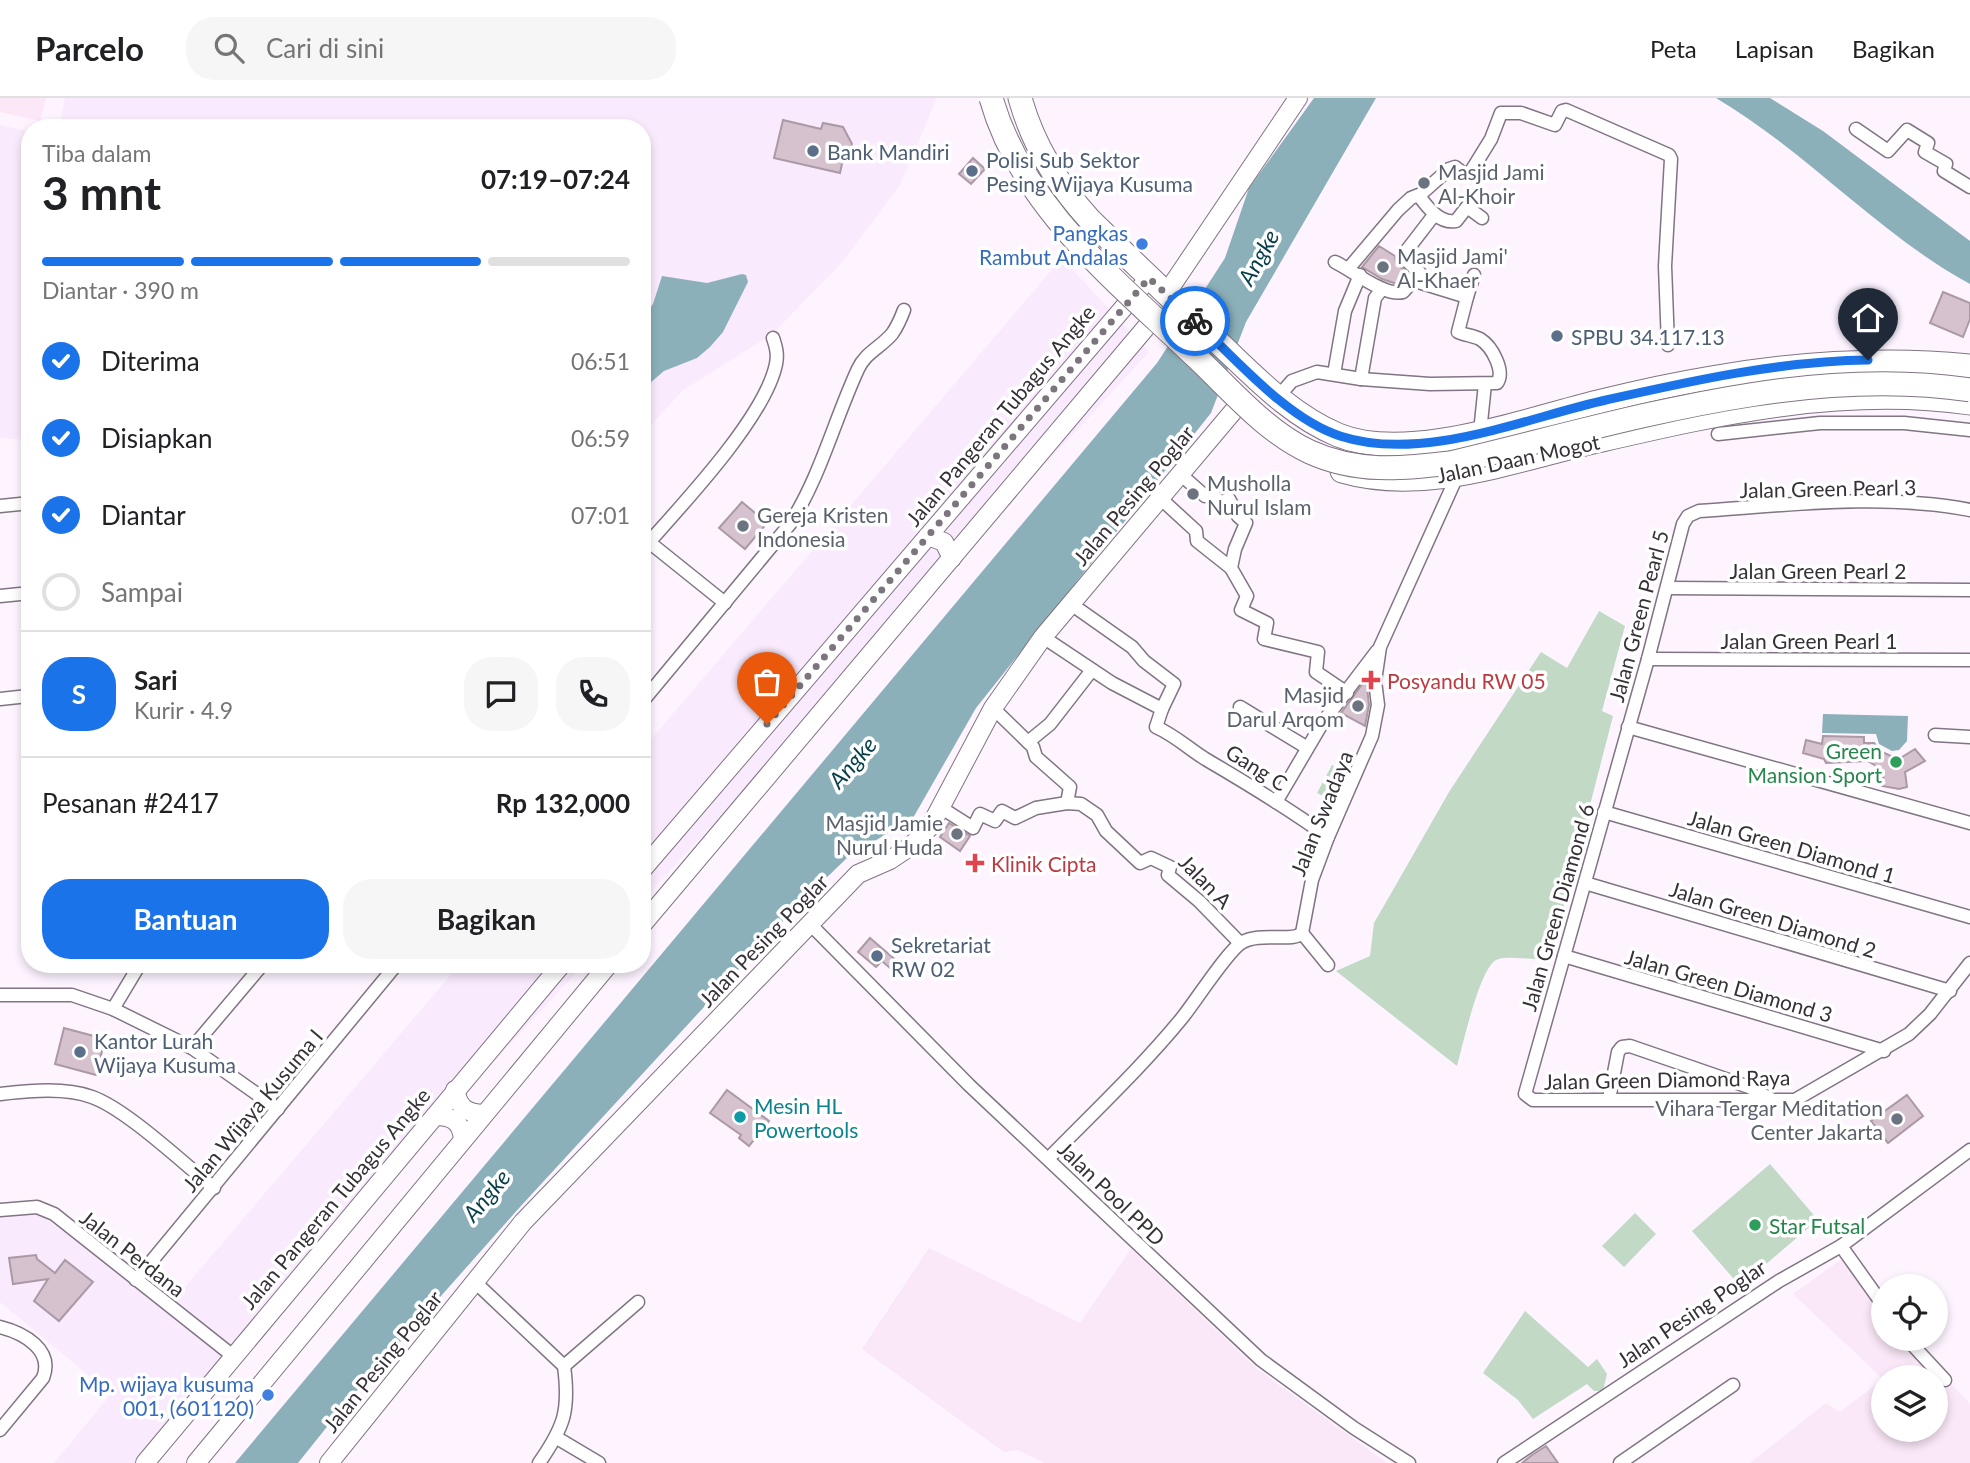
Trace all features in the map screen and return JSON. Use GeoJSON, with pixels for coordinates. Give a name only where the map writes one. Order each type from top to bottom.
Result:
{"type":"FeatureCollection","features":[{"type":"Feature","properties":{"kind":"highway","name":"Jalan Daan Mogot"},"geometry":{"type":"LineString","coordinates":[[980,98],[1004,160],[1025,195],[1070,249],[1234,405],[1276,440],[1301,456],[1344,472],[1375,479],[1458,474],[1730,423],[1854,396],[1970,403]]}},
{"type":"Feature","properties":{"kind":"highway","name":"Jalan Daan Mogot"},"geometry":{"type":"LineString","coordinates":[[991,98],[1002,131],[1024,175],[1050,212],[1084,250],[1260,417],[1309,451],[1343,464],[1405,469],[1450,463],[1734,397],[1801,388],[1846,385],[1947,386],[1970,390]]}},
{"type":"Feature","properties":{"kind":"highway","name":"Jalan Daan Mogot"},"geometry":{"type":"LineString","coordinates":[[999,98],[1026,163],[1058,209],[1092,246],[1266,410],[1306,437],[1351,453],[1400,458],[1448,453],[1730,389],[1807,380],[1850,376],[1970,383]]}},
{"type":"Feature","properties":{"kind":"highway","name":"Jalan Daan Mogot"},"geometry":{"type":"LineString","coordinates":[[1020,98],[1045,161],[1065,192],[1149,278],[1255,377],[1307,419],[1339,436],[1374,443],[1405,445],[1480,432],[1710,378],[1852,361],[1884,360],[1970,366]]}},
{"type":"Feature","properties":{"kind":"highway"},"geometry":{"type":"LineString","coordinates":[[1884,360],[1877,367],[1874,379],[1878,390],[1885,396]]}},
{"type":"Feature","properties":{"kind":"highway"},"geometry":{"type":"LineString","coordinates":[[1852,361],[1861,368],[1865,377],[1863,387],[1854,396]]}},
{"type":"Feature","properties":{"kind":"main road"},"geometry":{"type":"LineString","coordinates":[[1172,299],[1298,98]]}},
{"type":"Feature","properties":{"kind":"main road","name":"Jalan Pangeran Tubagus Angke"},"geometry":{"type":"LineString","coordinates":[[651,859],[1149,278]]}},
{"type":"Feature","properties":{"kind":"main road"},"geometry":{"type":"LineString","coordinates":[[651,914],[952,558],[1155,331]]}},
{"type":"Feature","properties":{"kind":"main road","name":"Jalan Pesing Poglar"},"geometry":{"type":"LineString","coordinates":[[329,1463],[523,1222],[858,874],[890,860],[911,846],[930,827],[993,708],[1043,638],[1234,405]]}},
{"type":"Feature","properties":{"kind":"main road"},"geometry":{"type":"LineString","coordinates":[[928,536],[944,542],[952,558]]}},
{"type":"Feature","properties":{"kind":"main road","name":"Jalan Pangeran Tubagus Angke"},"geometry":{"type":"LineString","coordinates":[[145,1463],[554,973]]}},
{"type":"Feature","properties":{"kind":"main road"},"geometry":{"type":"LineString","coordinates":[[195,1463],[601,973]]}},
{"type":"Feature","properties":{"kind":"main road"},"geometry":{"type":"LineString","coordinates":[[455,1090],[463,1109],[470,1113],[483,1114]]}},
{"type":"Feature","properties":{"kind":"main road"},"geometry":{"type":"LineString","coordinates":[[435,1116],[448,1116],[456,1120],[463,1139]]}},
{"type":"Feature","properties":{"kind":"street"},"geometry":{"type":"LineString","coordinates":[[1334,374],[1354,272],[1388,220],[1411,198],[1419,196],[1450,169],[1455,167],[1464,173],[1470,173],[1491,139],[1499,117],[1506,111],[1555,125],[1562,111],[1566,110],[1669,155],[1672,163],[1665,266],[1668,345]]}},
{"type":"Feature","properties":{"kind":"street"},"geometry":{"type":"LineString","coordinates":[[1856,129],[1888,151],[1907,130],[1928,143],[1925,152],[1947,164],[1944,171],[1970,187]]}},
{"type":"Feature","properties":{"kind":"street"},"geometry":{"type":"LineString","coordinates":[[1419,196],[1434,215],[1453,223],[1467,207],[1482,218]]}},
{"type":"Feature","properties":{"kind":"street"},"geometry":{"type":"LineString","coordinates":[[1335,262],[1382,289],[1397,294],[1409,289],[1420,273],[1404,258],[1404,254],[1434,215]]}},
{"type":"Feature","properties":{"kind":"street"},"geometry":{"type":"LineString","coordinates":[[1278,397],[1292,381],[1310,373],[1361,379],[1497,383],[1502,375],[1500,365],[1480,339],[1458,332],[1474,275]]}},
{"type":"Feature","properties":{"kind":"street"},"geometry":{"type":"LineString","coordinates":[[1415,281],[1467,297]]}},
{"type":"Feature","properties":{"kind":"street"},"geometry":{"type":"LineString","coordinates":[[1361,379],[1375,298],[1382,289]]}},
{"type":"Feature","properties":{"kind":"street"},"geometry":{"type":"LineString","coordinates":[[651,691],[790,524],[808,496],[859,366],[870,352],[892,334],[904,310]]}},
{"type":"Feature","properties":{"kind":"street"},"geometry":{"type":"LineString","coordinates":[[651,540],[745,426],[758,405],[776,366],[777,352],[773,338]]}},
{"type":"Feature","properties":{"kind":"street"},"geometry":{"type":"LineString","coordinates":[[1480,432],[1485,384]]}},
{"type":"Feature","properties":{"kind":"street"},"geometry":{"type":"LineString","coordinates":[[1718,434],[1730,423],[1904,423],[1970,430]]}},
{"type":"Feature","properties":{"kind":"street"},"geometry":{"type":"LineString","coordinates":[[1179,473],[1205,496],[1212,493],[1220,503],[1229,499],[1238,516],[1246,523],[1235,549],[1231,568]]}},
{"type":"Feature","properties":{"kind":"street","name":"Jalan Swadaya"},"geometry":{"type":"LineString","coordinates":[[1303,933],[1310,889],[1328,837],[1372,736],[1378,705],[1375,681],[1380,647],[1458,474]]}},
{"type":"Feature","properties":{"kind":"street"},"geometry":{"type":"LineString","coordinates":[[1160,498],[1196,531],[1197,541],[1231,568],[1247,597],[1241,610],[1267,624],[1263,638],[1318,652],[1316,672],[1347,693]]}},
{"type":"Feature","properties":{"kind":"street","name":"Jalan Green Pearl 3"},"geometry":{"type":"LineString","coordinates":[[1688,516],[1699,512],[1815,503],[1902,503],[1970,510]]}},
{"type":"Feature","properties":{"kind":"street"},"geometry":{"type":"LineString","coordinates":[[0,506],[21,504]]}},
{"type":"Feature","properties":{"kind":"street","name":"Jalan Green Pearl 5"},"geometry":{"type":"LineString","coordinates":[[1628,727],[1683,524],[1688,516]]}},
{"type":"Feature","properties":{"kind":"street"},"geometry":{"type":"LineString","coordinates":[[651,550],[725,603]]}},
{"type":"Feature","properties":{"kind":"street","name":"Jalan Green Pearl 2"},"geometry":{"type":"LineString","coordinates":[[1667,588],[1970,590]]}},
{"type":"Feature","properties":{"kind":"street"},"geometry":{"type":"LineString","coordinates":[[0,596],[21,594]]}},
{"type":"Feature","properties":{"kind":"street"},"geometry":{"type":"LineString","coordinates":[[1043,638],[1092,670],[1162,709],[1174,684],[1143,661],[1132,647],[1071,604]]}},
{"type":"Feature","properties":{"kind":"street"},"geometry":{"type":"LineString","coordinates":[[1276,802],[1307,747],[1380,647]]}},
{"type":"Feature","properties":{"kind":"street","name":"Jalan Green Pearl 1"},"geometry":{"type":"LineString","coordinates":[[1648,659],[1970,660]]}},
{"type":"Feature","properties":{"kind":"street"},"geometry":{"type":"LineString","coordinates":[[1028,742],[1050,724],[1092,670]]}},
{"type":"Feature","properties":{"kind":"street"},"geometry":{"type":"LineString","coordinates":[[0,699],[21,697]]}},
{"type":"Feature","properties":{"kind":"street"},"geometry":{"type":"LineString","coordinates":[[1240,707],[1307,747]]}},
{"type":"Feature","properties":{"kind":"street"},"geometry":{"type":"LineString","coordinates":[[940,807],[973,828],[980,814],[995,821],[1002,811],[1016,817],[1036,808],[1067,803],[1070,787],[1036,757],[1028,742],[993,708]]}},
{"type":"Feature","properties":{"kind":"street","name":"Gang C"},"geometry":{"type":"LineString","coordinates":[[1162,709],[1156,727],[1177,736],[1203,757],[1328,837]]}},
{"type":"Feature","properties":{"kind":"street"},"geometry":{"type":"LineString","coordinates":[[1628,727],[1970,823]]}},
{"type":"Feature","properties":{"kind":"street","name":"Jalan Green Diamond 6"},"geometry":{"type":"LineString","coordinates":[[1526,1097],[1628,727]]}},
{"type":"Feature","properties":{"kind":"street"},"geometry":{"type":"LineString","coordinates":[[1935,735],[1970,737]]}},
{"type":"Feature","properties":{"kind":"street","name":"Jalan A"},"geometry":{"type":"LineString","coordinates":[[1067,803],[1081,804],[1097,815],[1106,831],[1141,863],[1151,858],[1170,867],[1168,875],[1199,901],[1240,943]]}},
{"type":"Feature","properties":{"kind":"street","name":"Jalan Green Diamond 1"},"geometry":{"type":"LineString","coordinates":[[1604,812],[1970,917]]}},
{"type":"Feature","properties":{"kind":"street","name":"Jalan Green Diamond 2"},"geometry":{"type":"LineString","coordinates":[[1585,883],[1950,991]]}},
{"type":"Feature","properties":{"kind":"street","name":"Jalan Pool PPD"},"geometry":{"type":"LineString","coordinates":[[810,924],[969,1085],[1261,1360],[1354,1428],[1409,1463]]}},
{"type":"Feature","properties":{"kind":"street"},"geometry":{"type":"LineString","coordinates":[[1049,1158],[1126,1081],[1182,1018],[1240,943],[1257,937],[1297,937],[1303,933],[1328,965]]}},
{"type":"Feature","properties":{"kind":"street","name":"Jalan Green Diamond 3"},"geometry":{"type":"LineString","coordinates":[[1564,956],[1884,1051]]}},
{"type":"Feature","properties":{"kind":"street","name":"Jalan Green Diamond Raya"},"geometry":{"type":"LineString","coordinates":[[1526,1097],[1533,1100],[1773,1101],[1803,1097],[1884,1051],[1920,1024],[1970,964]]}},
{"type":"Feature","properties":{"kind":"street"},"geometry":{"type":"LineString","coordinates":[[113,1009],[135,973]]}},
{"type":"Feature","properties":{"kind":"street"},"geometry":{"type":"LineString","coordinates":[[192,1048],[255,973]]}},
{"type":"Feature","properties":{"kind":"street","name":"Jalan Wijaya Kusuma I"},"geometry":{"type":"LineString","coordinates":[[136,1280],[390,973]]}},
{"type":"Feature","properties":{"kind":"street"},"geometry":{"type":"LineString","coordinates":[[0,995],[72,995],[113,1009],[192,1048],[278,1109]]}},
{"type":"Feature","properties":{"kind":"street"},"geometry":{"type":"LineString","coordinates":[[1609,1100],[1618,1052],[1622,1046],[1630,1046],[1749,1087],[1773,1101]]}},
{"type":"Feature","properties":{"kind":"street"},"geometry":{"type":"LineString","coordinates":[[0,1094],[63,1091],[92,1097],[119,1112],[214,1188]]}},
{"type":"Feature","properties":{"kind":"street","name":"Jalan Pesing Poglar"},"geometry":{"type":"LineString","coordinates":[[1504,1463],[1779,1281],[1841,1246],[1970,1150]]}},
{"type":"Feature","properties":{"kind":"street","name":"Jalan Perdana"},"geometry":{"type":"LineString","coordinates":[[0,1210],[29,1207],[47,1210],[233,1356]]}},
{"type":"Feature","properties":{"kind":"street"},"geometry":{"type":"LineString","coordinates":[[1841,1246],[1871,1288]]}},
{"type":"Feature","properties":{"kind":"street"},"geometry":{"type":"LineString","coordinates":[[475,1282],[564,1366],[567,1391],[562,1426],[539,1463]]}},
{"type":"Feature","properties":{"kind":"street"},"geometry":{"type":"LineString","coordinates":[[564,1366],[638,1302]]}},
{"type":"Feature","properties":{"kind":"street"},"geometry":{"type":"LineString","coordinates":[[0,1327],[20,1334],[38,1347],[46,1368],[43,1378],[0,1430]]}},
{"type":"Feature","properties":{"kind":"street"},"geometry":{"type":"LineString","coordinates":[[1918,1351],[1931,1365]]}},
{"type":"Feature","properties":{"kind":"street"},"geometry":{"type":"LineString","coordinates":[[1620,1463],[1639,1458],[1733,1385]]}},
{"type":"Feature","properties":{"kind":"street"},"geometry":{"type":"LineString","coordinates":[[557,1438],[599,1463]]}},
{"type":"Feature","properties":{"kind":"shaded area"},"geometry":{"type":"Polygon","coordinates":[[[0,98],[46,98],[41,119],[0,112],[0,98]]]}},
{"type":"Feature","properties":{"kind":"shaded area"},"geometry":{"type":"Polygon","coordinates":[[[65,98],[937,98],[900,185],[840,265],[771,335],[683,390],[651,425],[651,119],[61,119],[65,98]]]}},
{"type":"Feature","properties":{"kind":"shaded area"},"geometry":{"type":"Polygon","coordinates":[[[0,125],[21,130],[21,439],[0,438],[0,125]]]}},
{"type":"Feature","properties":{"kind":"shaded area"},"geometry":{"type":"Polygon","coordinates":[[[1062,258],[1149,352],[651,891],[651,739],[1062,258]]]}},
{"type":"Feature","properties":{"kind":"shaded area"},"geometry":{"type":"Polygon","coordinates":[[[452,973],[576,973],[228,1350],[134,1463],[54,1463],[111,1394],[0,1302],[0,1203],[22,1202],[168,1307],[452,973]]]}},
{"type":"Feature","properties":{"kind":"shaded area"},"geometry":{"type":"Polygon","coordinates":[[[929,1248],[1080,1323],[1131,1249],[1257,1369],[1387,1463],[1045,1463],[1018,1450],[1004,1452],[862,1349],[929,1248]]]}},
{"type":"Feature","properties":{"kind":"shaded area"},"geometry":{"type":"Polygon","coordinates":[[[1850,1253],[1871,1284],[1871,1351],[1920,1351],[1933,1365],[1871,1365],[1871,1368],[1793,1294],[1850,1253]]]}},
{"type":"Feature","properties":{"kind":"shaded area"},"geometry":{"type":"Polygon","coordinates":[[[1948,1381],[1970,1404],[1970,1463],[1750,1463],[1826,1403],[1840,1412],[1871,1388],[1871,1442],[1948,1442],[1948,1381]]]}},
{"type":"Feature","properties":{"kind":"green space"},"geometry":{"type":"Polygon","coordinates":[[[1599,611],[1625,626],[1602,711],[1613,716],[1550,960],[1496,960],[1478,992],[1457,1066],[1336,971],[1370,956],[1374,923],[1449,792],[1541,652],[1567,668],[1599,611]]]}},
{"type":"Feature","properties":{"kind":"green space"},"geometry":{"type":"Polygon","coordinates":[[[1332,765],[1350,775],[1335,802],[1317,793],[1332,765]]]}},
{"type":"Feature","properties":{"kind":"green space","name":"Star Futsal"},"geometry":{"type":"Polygon","coordinates":[[[1770,1164],[1818,1220],[1740,1286],[1692,1231],[1770,1164]]]}},
{"type":"Feature","properties":{"kind":"green space"},"geometry":{"type":"Polygon","coordinates":[[[1635,1213],[1656,1234],[1624,1267],[1602,1246],[1635,1213]]]}},
{"type":"Feature","properties":{"kind":"green space"},"geometry":{"type":"Polygon","coordinates":[[[1525,1311],[1588,1367],[1597,1359],[1607,1374],[1603,1391],[1594,1391],[1587,1384],[1533,1419],[1518,1400],[1483,1373],[1525,1311]]]}},
{"type":"Feature","properties":{"kind":"water","name":"Angke"},"geometry":{"type":"Polygon","coordinates":[[[1314,98],[1376,98],[1246,322],[1211,413],[976,708],[913,818],[848,857],[795,908],[520,1207],[346,1403],[298,1463],[235,1463],[646,973],[651,973],[651,967],[1157,363],[1225,258],[1249,188],[1314,98]]]}},
{"type":"Feature","properties":{"kind":"water"},"geometry":{"type":"Polygon","coordinates":[[[1716,98],[1770,98],[1823,131],[1970,241],[1970,284],[1904,241],[1781,142],[1716,98]]]}},
{"type":"Feature","properties":{"kind":"water"},"geometry":{"type":"Polygon","coordinates":[[[742,274],[746,275],[748,282],[723,332],[710,347],[697,358],[664,371],[651,382],[651,307],[662,276],[707,283],[742,274]]]}},
{"type":"Feature","properties":{"kind":"water"},"geometry":{"type":"Polygon","coordinates":[[[1823,714],[1908,716],[1907,741],[1899,750],[1892,751],[1879,744],[1876,734],[1822,733],[1823,714]]]}},
{"type":"Feature","properties":{"kind":"building","name":"Bank Mandiri"},"geometry":{"type":"Polygon","coordinates":[[[783,120],[821,129],[823,123],[843,127],[852,144],[848,160],[843,159],[840,173],[774,158],[783,120]]]}},
{"type":"Feature","properties":{"kind":"building","name":"Polisi Sub Sektor Pesing Wijaya Kusuma"},"geometry":{"type":"Polygon","coordinates":[[[973,158],[985,169],[971,184],[959,174],[973,158]]]}},
{"type":"Feature","properties":{"kind":"building","name":"Masjid Jami' Al-Khaer"},"geometry":{"type":"Polygon","coordinates":[[[1379,246],[1395,256],[1396,262],[1405,271],[1397,284],[1362,267],[1379,246]]]}},
{"type":"Feature","properties":{"kind":"building"},"geometry":{"type":"Polygon","coordinates":[[[1943,292],[1970,303],[1970,319],[1963,337],[1930,323],[1943,292]]]}},
{"type":"Feature","properties":{"kind":"building","name":"Gereja Kristen Indonesia"},"geometry":{"type":"Polygon","coordinates":[[[742,502],[767,523],[745,549],[719,528],[742,502]]]}},
{"type":"Feature","properties":{"kind":"building","name":"Masjid Darul Arqom"},"geometry":{"type":"Polygon","coordinates":[[[1366,679],[1369,705],[1365,726],[1341,713],[1366,679]]]}},
{"type":"Feature","properties":{"kind":"building","name":"Green Mansion Sport"},"geometry":{"type":"Polygon","coordinates":[[[1823,736],[1864,737],[1864,743],[1874,743],[1882,752],[1893,757],[1902,757],[1915,749],[1925,761],[1905,772],[1907,787],[1899,789],[1882,786],[1884,771],[1868,761],[1826,763],[1824,759],[1803,753],[1806,740],[1822,744],[1823,736]]]}},
{"type":"Feature","properties":{"kind":"building","name":"Masjid Jamie Nurul Huda"},"geometry":{"type":"Polygon","coordinates":[[[949,823],[970,836],[960,851],[940,837],[949,823]]]}},
{"type":"Feature","properties":{"kind":"building","name":"Sekretariat RW 02"},"geometry":{"type":"Polygon","coordinates":[[[870,938],[898,962],[891,969],[882,961],[876,967],[858,952],[870,938]]]}},
{"type":"Feature","properties":{"kind":"building","name":"Kantor Lurah Wijaya Kusuma"},"geometry":{"type":"Polygon","coordinates":[[[64,1028],[105,1039],[96,1075],[55,1064],[64,1028]]]}},
{"type":"Feature","properties":{"kind":"building","name":"Mesin HL Powertools"},"geometry":{"type":"Polygon","coordinates":[[[727,1090],[769,1121],[749,1146],[739,1138],[741,1135],[710,1113],[727,1090]]]}},
{"type":"Feature","properties":{"kind":"building","name":"Vihara Tergar Meditation Center Jakarta"},"geometry":{"type":"Polygon","coordinates":[[[1907,1095],[1923,1116],[1888,1143],[1871,1121],[1907,1095]]]}},
{"type":"Feature","properties":{"kind":"building"},"geometry":{"type":"Polygon","coordinates":[[[36,1255],[37,1259],[55,1273],[65,1260],[93,1282],[59,1321],[34,1301],[48,1279],[13,1284],[9,1258],[36,1255]]]}},
{"type":"Feature","properties":{"kind":"building"},"geometry":{"type":"Polygon","coordinates":[[[1546,1446],[1558,1463],[1522,1463],[1532,1455],[1546,1446]]]}},
{"type":"Feature","properties":{"kind":"way so far"},"geometry":{"type":"LineString","coordinates":[[767,724],[1149,278],[1195,321]]}},
{"type":"Feature","properties":{"kind":"place","name":"Bank Mandiri"},"geometry":{"type":"Point","coordinates":[813,151]}},
{"type":"Feature","properties":{"kind":"place","name":"Polisi Sub Sektor Pesing Wijaya Kusuma"},"geometry":{"type":"Point","coordinates":[972,171]}},
{"type":"Feature","properties":{"kind":"place","name":"Masjid Jami Al-Khoir"},"geometry":{"type":"Point","coordinates":[1424,183]}},
{"type":"Feature","properties":{"kind":"place","name":"Pangkas Rambut Andalas"},"geometry":{"type":"Point","coordinates":[1142,244]}},
{"type":"Feature","properties":{"kind":"place","name":"Masjid Jami' Al-Khaer"},"geometry":{"type":"Point","coordinates":[1383,267]}},
{"type":"Feature","properties":{"kind":"place","name":"SPBU 34.117.13"},"geometry":{"type":"Point","coordinates":[1557,336]}},
{"type":"Feature","properties":{"kind":"place","name":"Musholla Nurul Islam"},"geometry":{"type":"Point","coordinates":[1193,494]}},
{"type":"Feature","properties":{"kind":"place","name":"Gereja Kristen Indonesia"},"geometry":{"type":"Point","coordinates":[743,526]}},
{"type":"Feature","properties":{"kind":"place","name":"Posyandu RW 05"},"geometry":{"type":"Point","coordinates":[1371,680]}},
{"type":"Feature","properties":{"kind":"place","name":"Masjid Darul Arqom"},"geometry":{"type":"Point","coordinates":[1358,706]}},
{"type":"Feature","properties":{"kind":"place","name":"Green Mansion Sport"},"geometry":{"type":"Point","coordinates":[1896,762]}},
{"type":"Feature","properties":{"kind":"place","name":"Masjid Jamie Nurul Huda"},"geometry":{"type":"Point","coordinates":[957,834]}},
{"type":"Feature","properties":{"kind":"place","name":"Klinik Cipta"},"geometry":{"type":"Point","coordinates":[975,863]}},
{"type":"Feature","properties":{"kind":"place","name":"Sekretariat RW 02"},"geometry":{"type":"Point","coordinates":[877,956]}},
{"type":"Feature","properties":{"kind":"place","name":"Kantor Lurah Wijaya Kusuma"},"geometry":{"type":"Point","coordinates":[80,1052]}},
{"type":"Feature","properties":{"kind":"place","name":"Mesin HL Powertools"},"geometry":{"type":"Point","coordinates":[740,1117]}},
{"type":"Feature","properties":{"kind":"place","name":"Vihara Tergar Meditation Center Jakarta"},"geometry":{"type":"Point","coordinates":[1897,1119]}},
{"type":"Feature","properties":{"kind":"place","name":"Star Futsal"},"geometry":{"type":"Point","coordinates":[1755,1225]}},
{"type":"Feature","properties":{"kind":"place","name":"Mp. wijaya kusuma 001, (601120)"},"geometry":{"type":"Point","coordinates":[268,1395]}},
{"type":"Feature","properties":{"kind":"route"},"geometry":{"type":"LineString","coordinates":[[1195,321],[1267,388],[1307,419],[1339,436],[1374,443],[1405,445],[1480,432],[1710,378],[1830,361],[1868,360]]}}]}
